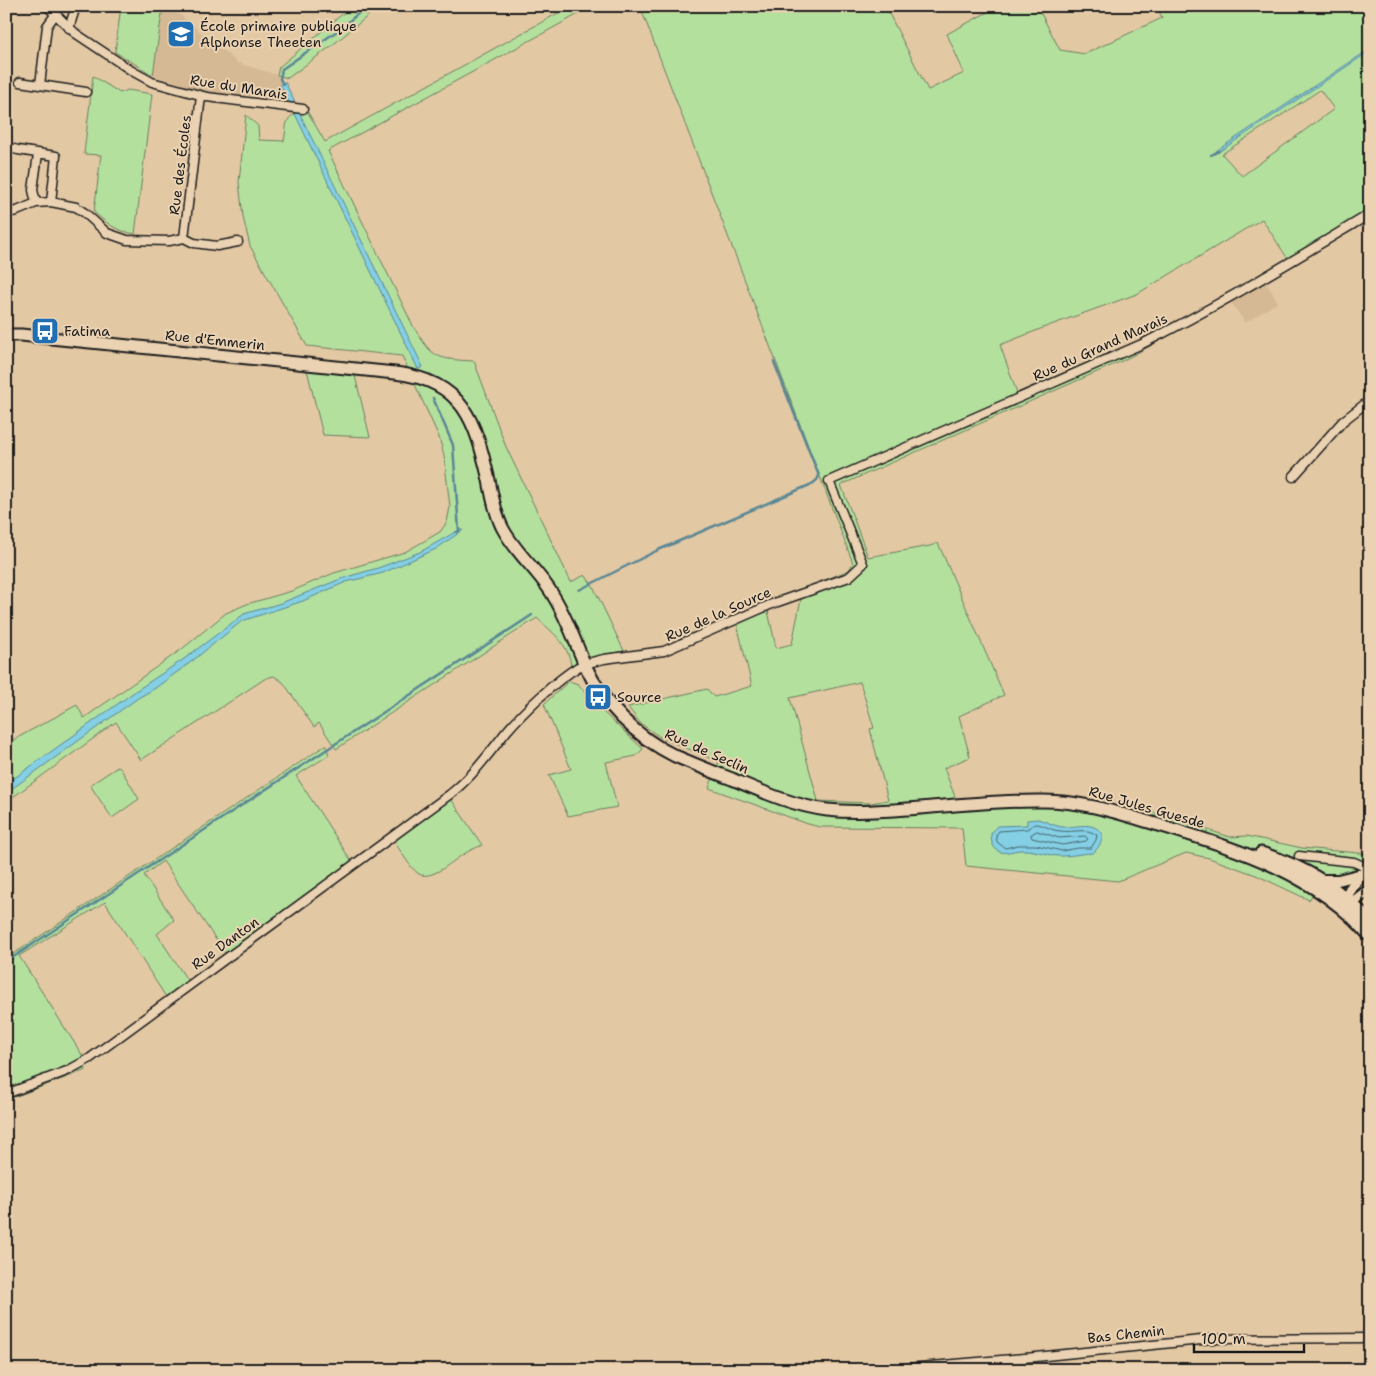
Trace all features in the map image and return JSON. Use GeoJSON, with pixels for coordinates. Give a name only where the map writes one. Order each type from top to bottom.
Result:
{"type":"FeatureCollection","features":[{"type":"Feature","properties":{"kind":"main road","name":"Rue d'Emmerin"},"geometry":{"type":"LineString","coordinates":[[6,335],[386,372],[421,378]]}},
{"type":"Feature","properties":{"kind":"main road","name":"Rue de Seclin"},"geometry":{"type":"LineString","coordinates":[[421,378],[448,393],[462,406],[469,416],[479,438],[495,509],[502,526],[515,546],[553,594],[584,664],[597,687],[615,711],[632,728],[652,743],[690,762],[789,801],[824,810],[863,812],[1041,801]]}},
{"type":"Feature","properties":{"kind":"main road","name":"Rue Jules Guesde"},"geometry":{"type":"LineString","coordinates":[[1041,801],[1094,806],[1215,843],[1273,865],[1324,894],[1347,903]]}},
{"type":"Feature","properties":{"kind":"main road","name":"Rue Jules Guesde"},"geometry":{"type":"LineString","coordinates":[[1215,843],[1271,856],[1292,864],[1322,880],[1347,903]]}},
{"type":"Feature","properties":{"kind":"main road"},"geometry":{"type":"LineString","coordinates":[[1347,903],[1370,922]]}},
{"type":"Feature","properties":{"kind":"main road"},"geometry":{"type":"LineString","coordinates":[[1347,903],[1370,936]]}},
{"type":"Feature","properties":{"kind":"street","name":"Rue du Marais"},"geometry":{"type":"LineString","coordinates":[[47,6],[68,28],[147,79],[201,96],[302,109]]}},
{"type":"Feature","properties":{"kind":"street"},"geometry":{"type":"LineString","coordinates":[[68,28],[76,6]]}},
{"type":"Feature","properties":{"kind":"street"},"geometry":{"type":"LineString","coordinates":[[40,85],[47,26],[55,15]]}},
{"type":"Feature","properties":{"kind":"street"},"geometry":{"type":"LineString","coordinates":[[20,82],[86,92]]}},
{"type":"Feature","properties":{"kind":"street","name":"Rue des Écoles"},"geometry":{"type":"LineString","coordinates":[[184,238],[201,96]]}},
{"type":"Feature","properties":{"kind":"street"},"geometry":{"type":"LineString","coordinates":[[6,147],[56,156],[51,202]]}},
{"type":"Feature","properties":{"kind":"street"},"geometry":{"type":"LineString","coordinates":[[36,203],[33,190],[38,154]]}},
{"type":"Feature","properties":{"kind":"street"},"geometry":{"type":"LineString","coordinates":[[6,213],[17,211],[36,203],[51,202],[76,207],[88,215],[102,229],[122,239],[169,241],[184,238],[194,243],[217,246],[238,242]]}},
{"type":"Feature","properties":{"kind":"street","name":"Rue du Grand Marais"},"geometry":{"type":"LineString","coordinates":[[829,481],[1169,330],[1228,299],[1370,214]]}},
{"type":"Feature","properties":{"kind":"street"},"geometry":{"type":"LineString","coordinates":[[1293,477],[1343,421],[1370,400]]}},
{"type":"Feature","properties":{"kind":"street","name":"Rue de la Source"},"geometry":{"type":"LineString","coordinates":[[449,795],[474,774],[507,731],[526,710],[570,672],[584,664],[611,658],[664,651],[772,604],[852,575],[863,564],[829,481]]}},
{"type":"Feature","properties":{"kind":"street","name":"Rue Danton"},"geometry":{"type":"LineString","coordinates":[[6,1094],[67,1071],[89,1059],[449,795]]}},
{"type":"Feature","properties":{"kind":"street"},"geometry":{"type":"LineString","coordinates":[[1299,856],[1354,862],[1367,872]]}},
{"type":"Feature","properties":{"kind":"street"},"geometry":{"type":"LineString","coordinates":[[1322,880],[1338,880],[1367,872]]}},
{"type":"Feature","properties":{"kind":"street"},"geometry":{"type":"LineString","coordinates":[[1347,903],[1350,889],[1367,872]]}},
{"type":"Feature","properties":{"kind":"street"},"geometry":{"type":"LineString","coordinates":[[1347,903],[1370,889]]}},
{"type":"Feature","properties":{"kind":"street","name":"Bas Chemin"},"geometry":{"type":"LineString","coordinates":[[885,1370],[1036,1357],[1202,1339],[1370,1338]]}},
{"type":"Feature","properties":{"kind":"shaded area","name":"École primaire publique Alphonse Theeten"},"geometry":{"type":"Polygon","coordinates":[[[163,6],[169,6],[238,63],[277,75],[293,106],[274,101],[204,92],[153,75],[163,6]]]}},
{"type":"Feature","properties":{"kind":"shaded area"},"geometry":{"type":"Polygon","coordinates":[[[1265,281],[1278,302],[1245,323],[1231,302],[1265,281]]]}},
{"type":"Feature","properties":{"kind":"green space"},"geometry":{"type":"Polygon","coordinates":[[[121,6],[163,6],[153,75],[115,52],[121,6]]]}},
{"type":"Feature","properties":{"kind":"green space"},"geometry":{"type":"Polygon","coordinates":[[[352,6],[380,6],[288,78],[277,75],[279,67],[352,6]]]}},
{"type":"Feature","properties":{"kind":"green space"},"geometry":{"type":"Polygon","coordinates":[[[571,6],[593,6],[328,151],[420,337],[431,351],[443,358],[474,361],[506,447],[571,582],[585,575],[593,586],[624,651],[594,656],[571,666],[570,658],[563,645],[537,618],[336,749],[319,723],[314,727],[283,682],[274,676],[266,678],[141,760],[116,722],[6,802],[6,744],[77,705],[84,718],[182,649],[226,613],[247,604],[292,591],[334,573],[405,552],[440,532],[447,522],[450,507],[444,456],[439,437],[402,356],[307,346],[250,246],[243,217],[239,182],[246,115],[258,126],[259,140],[284,141],[288,120],[293,115],[306,109],[325,142],[571,6]]]}},
{"type":"Feature","properties":{"kind":"green space"},"geometry":{"type":"Polygon","coordinates":[[[640,6],[885,6],[928,90],[964,73],[947,34],[999,6],[1037,6],[1060,50],[1085,54],[1162,18],[1157,6],[1370,6],[1370,220],[1231,302],[1124,360],[841,485],[868,557],[938,543],[1004,695],[959,716],[970,757],[944,768],[960,810],[1040,805],[1083,810],[1140,825],[1146,810],[1230,837],[1247,836],[1302,848],[1370,854],[1370,861],[1358,871],[1326,875],[1309,900],[1256,875],[1209,858],[1186,853],[1118,881],[966,866],[962,828],[820,827],[709,788],[719,762],[660,737],[640,723],[628,707],[707,689],[714,697],[752,686],[737,624],[768,611],[776,648],[792,644],[803,589],[849,570],[853,563],[640,6]],[[1320,90],[1222,154],[1242,176],[1334,109],[1320,90]],[[1262,219],[1137,294],[1000,345],[1017,393],[1155,333],[1229,295],[1288,259],[1262,219]],[[860,682],[790,698],[818,801],[871,803],[888,800],[870,729],[874,728],[860,682]]]}},
{"type":"Feature","properties":{"kind":"green space"},"geometry":{"type":"Polygon","coordinates":[[[93,76],[120,93],[128,90],[152,94],[135,234],[113,226],[94,212],[101,155],[84,154],[93,76]]]}},
{"type":"Feature","properties":{"kind":"green space"},"geometry":{"type":"Polygon","coordinates":[[[307,370],[355,376],[370,437],[323,435],[307,370]]]}},
{"type":"Feature","properties":{"kind":"green space"},"geometry":{"type":"Polygon","coordinates":[[[569,681],[578,684],[604,713],[643,749],[636,756],[606,762],[617,807],[568,816],[549,775],[571,769],[544,704],[569,681]]]}},
{"type":"Feature","properties":{"kind":"green space"},"geometry":{"type":"Polygon","coordinates":[[[326,745],[329,755],[296,776],[352,862],[225,953],[163,861],[144,875],[174,920],[157,934],[187,980],[166,997],[105,902],[19,956],[84,1058],[86,1070],[6,1100],[6,959],[326,745]]]}},
{"type":"Feature","properties":{"kind":"green space"},"geometry":{"type":"Polygon","coordinates":[[[119,766],[139,799],[112,818],[90,785],[119,766]]]}},
{"type":"Feature","properties":{"kind":"green space"},"geometry":{"type":"Polygon","coordinates":[[[451,799],[482,845],[430,875],[419,874],[410,865],[397,846],[397,839],[404,831],[451,799]]]}},
{"type":"Feature","properties":{"kind":"water"},"geometry":{"type":"Polygon","coordinates":[[[1370,49],[1370,51],[1217,153],[1216,151],[1370,49]]]}},
{"type":"Feature","properties":{"kind":"water"},"geometry":{"type":"Polygon","coordinates":[[[285,82],[296,105],[290,105],[280,84],[285,82]]]}},
{"type":"Feature","properties":{"kind":"water"},"geometry":{"type":"Polygon","coordinates":[[[294,112],[299,112],[423,367],[418,369],[294,112]]]}},
{"type":"Feature","properties":{"kind":"water"},"geometry":{"type":"Polygon","coordinates":[[[459,530],[463,530],[436,549],[383,573],[346,582],[303,601],[242,621],[154,689],[138,698],[6,793],[6,784],[137,690],[184,659],[244,614],[281,603],[343,578],[378,568],[420,552],[459,530]]]}},
{"type":"Feature","properties":{"kind":"water"},"geometry":{"type":"Polygon","coordinates":[[[1038,819],[1062,827],[1083,825],[1093,827],[1102,833],[1101,841],[1093,853],[1067,856],[1027,850],[1003,853],[994,848],[991,834],[997,826],[1027,825],[1027,820],[1038,819]]]}},
{"type":"Feature","properties":{"kind":"waterway"},"geometry":{"type":"LineString","coordinates":[[283,84],[280,79],[282,69],[340,29],[367,6]]}},
{"type":"Feature","properties":{"kind":"waterway"},"geometry":{"type":"LineString","coordinates":[[1211,155],[1219,151]]}},
{"type":"Feature","properties":{"kind":"waterway"},"geometry":{"type":"LineString","coordinates":[[579,590],[656,551],[812,484],[817,480],[819,476],[774,362]]}},
{"type":"Feature","properties":{"kind":"waterway"},"geometry":{"type":"LineString","coordinates":[[433,398],[453,445],[459,531],[457,532]]}},
{"type":"Feature","properties":{"kind":"waterway"},"geometry":{"type":"LineString","coordinates":[[6,962],[532,615]]}},
{"type":"Feature","properties":{"kind":"place","name":"École primaire publique Alphonse Theeten"},"geometry":{"type":"Point","coordinates":[181,34]}},
{"type":"Feature","properties":{"kind":"place","name":"Fatima"},"geometry":{"type":"Point","coordinates":[45,331]}},
{"type":"Feature","properties":{"kind":"place","name":"Source"},"geometry":{"type":"Point","coordinates":[598,697]}}]}
